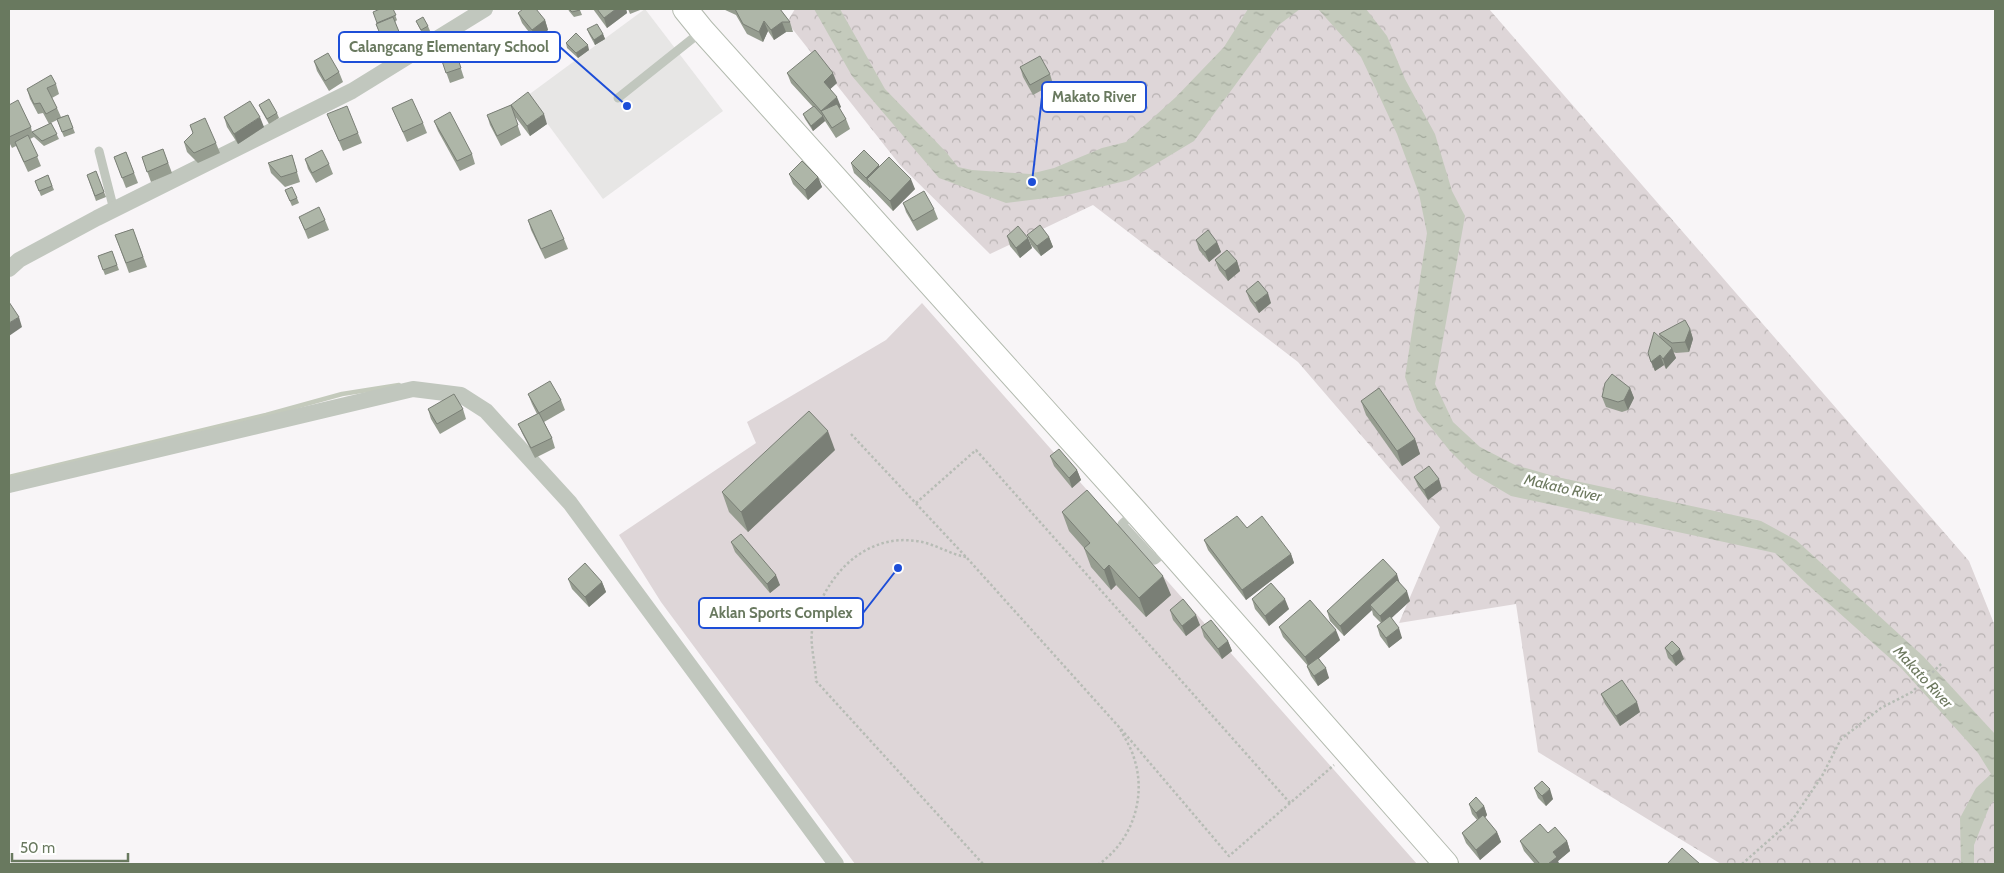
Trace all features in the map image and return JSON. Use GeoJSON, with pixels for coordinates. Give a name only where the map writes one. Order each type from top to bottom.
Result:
{"type":"FeatureCollection","features":[{"type":"Feature","properties":{"kind":"street"},"geometry":{"type":"LineString","coordinates":[[9,269],[19,260],[114,210],[352,91],[485,9]]}},
{"type":"Feature","properties":{"kind":"street"},"geometry":{"type":"LineString","coordinates":[[685,9],[1169,549],[1446,864]]}},
{"type":"Feature","properties":{"kind":"street"},"geometry":{"type":"LineString","coordinates":[[9,484],[413,389],[461,395],[486,411],[570,503],[836,864]]}},
{"type":"Feature","properties":{"kind":"lane"},"geometry":{"type":"LineString","coordinates":[[618,98],[702,30]]}},
{"type":"Feature","properties":{"kind":"lane"},"geometry":{"type":"LineString","coordinates":[[99,150],[114,210]]}},
{"type":"Feature","properties":{"kind":"path"},"geometry":{"type":"LineString","coordinates":[[852,434],[1119,727],[1229,856],[1340,759]]}},
{"type":"Feature","properties":{"kind":"path"},"geometry":{"type":"LineString","coordinates":[[916,503],[976,450],[1290,803]]}},
{"type":"Feature","properties":{"kind":"path"},"geometry":{"type":"LineString","coordinates":[[967,558],[956,555],[948,549],[916,541],[886,542],[864,551],[835,576],[820,601],[812,632],[816,681],[983,864]]}},
{"type":"Feature","properties":{"kind":"path"},"geometry":{"type":"LineString","coordinates":[[1742,864],[1793,819],[1822,776],[1841,739],[1881,708],[1912,692],[1941,664]]}},
{"type":"Feature","properties":{"kind":"path"},"geometry":{"type":"LineString","coordinates":[[1099,864],[1123,841],[1130,829],[1137,807],[1138,771],[1134,756],[1119,727]]}},
{"type":"Feature","properties":{"kind":"shaded area"},"geometry":{"type":"Polygon","coordinates":[[[645,9],[723,111],[603,199],[527,96],[645,9]]]}},
{"type":"Feature","properties":{"kind":"green space"},"geometry":{"type":"Polygon","coordinates":[[[795,9],[1489,9],[1969,561],[1995,626],[1995,864],[1721,864],[1538,752],[1516,604],[1399,623],[1440,527],[1298,362],[1093,205],[990,254],[900,165],[787,22],[795,9]]]}},
{"type":"Feature","properties":{"kind":"green space"},"geometry":{"type":"Polygon","coordinates":[[[922,303],[1417,864],[855,864],[661,602],[619,535],[756,443],[747,422],[886,340],[922,303]]]}},
{"type":"Feature","properties":{"kind":"water"},"geometry":{"type":"Polygon","coordinates":[[[814,9],[840,9],[885,89],[958,167],[972,170],[1030,174],[1054,168],[1102,148],[1126,142],[1176,97],[1224,47],[1248,9],[1300,9],[1280,24],[1194,141],[1129,180],[1063,196],[1006,203],[939,178],[852,76],[814,9]]]}},
{"type":"Feature","properties":{"kind":"water"},"geometry":{"type":"Polygon","coordinates":[[[1318,9],[1366,9],[1387,36],[1405,79],[1435,134],[1452,191],[1465,216],[1435,384],[1453,422],[1480,447],[1515,465],[1557,477],[1761,521],[1796,540],[1923,656],[1995,734],[1995,800],[1990,805],[1974,845],[1974,864],[1961,864],[1960,818],[1976,788],[1991,774],[1978,753],[1902,669],[1775,553],[1511,496],[1472,473],[1450,451],[1417,410],[1405,377],[1427,233],[1419,194],[1397,134],[1361,57],[1318,9]]]}},
{"type":"Feature","properties":{"kind":"building"},"geometry":{"type":"Polygon","coordinates":[[[380,9],[393,9],[396,15],[377,23],[373,12],[380,9]]]}},
{"type":"Feature","properties":{"kind":"building"},"geometry":{"type":"Polygon","coordinates":[[[523,9],[536,9],[545,20],[532,30],[518,13],[523,9]]]}},
{"type":"Feature","properties":{"kind":"building"},"geometry":{"type":"Polygon","coordinates":[[[569,9],[579,9],[580,10],[572,12],[569,9]]]}},
{"type":"Feature","properties":{"kind":"building"},"geometry":{"type":"Polygon","coordinates":[[[597,9],[616,9],[604,18],[597,9]]]}},
{"type":"Feature","properties":{"kind":"building"},"geometry":{"type":"Polygon","coordinates":[[[735,9],[780,9],[790,22],[782,22],[771,30],[764,21],[759,32],[743,24],[735,9]]]}},
{"type":"Feature","properties":{"kind":"building"},"geometry":{"type":"Polygon","coordinates":[[[393,17],[402,39],[385,46],[376,24],[393,17]]]}},
{"type":"Feature","properties":{"kind":"building"},"geometry":{"type":"Polygon","coordinates":[[[423,17],[428,26],[421,30],[416,21],[423,17]]]}},
{"type":"Feature","properties":{"kind":"building"},"geometry":{"type":"Polygon","coordinates":[[[597,24],[603,34],[594,40],[587,29],[597,24]]]}},
{"type":"Feature","properties":{"kind":"building"},"geometry":{"type":"Polygon","coordinates":[[[576,33],[588,45],[576,53],[566,43],[576,33]]]}},
{"type":"Feature","properties":{"kind":"building"},"geometry":{"type":"Polygon","coordinates":[[[452,41],[461,68],[446,73],[441,58],[443,44],[452,41]]]}},
{"type":"Feature","properties":{"kind":"building"},"geometry":{"type":"Polygon","coordinates":[[[815,50],[833,73],[824,82],[837,97],[821,111],[787,73],[815,50]]]}},
{"type":"Feature","properties":{"kind":"building"},"geometry":{"type":"Polygon","coordinates":[[[328,53],[339,72],[325,81],[314,61],[328,53]]]}},
{"type":"Feature","properties":{"kind":"building"},"geometry":{"type":"Polygon","coordinates":[[[1040,56],[1050,74],[1030,85],[1020,67],[1040,56]]]}},
{"type":"Feature","properties":{"kind":"building"},"geometry":{"type":"Polygon","coordinates":[[[51,75],[56,84],[47,88],[57,108],[46,114],[40,103],[34,104],[27,89],[51,75]]]}},
{"type":"Feature","properties":{"kind":"building"},"geometry":{"type":"Polygon","coordinates":[[[528,92],[544,114],[527,126],[511,105],[528,92]]]}},
{"type":"Feature","properties":{"kind":"building"},"geometry":{"type":"Polygon","coordinates":[[[269,99],[277,113],[267,119],[259,105],[269,99]]]}},
{"type":"Feature","properties":{"kind":"building"},"geometry":{"type":"Polygon","coordinates":[[[412,99],[423,123],[403,132],[392,108],[412,99]]]}},
{"type":"Feature","properties":{"kind":"building"},"geometry":{"type":"Polygon","coordinates":[[[18,100],[31,127],[9,137],[9,105],[18,100]]]}},
{"type":"Feature","properties":{"kind":"building"},"geometry":{"type":"Polygon","coordinates":[[[250,101],[260,117],[234,134],[224,117],[250,101]]]}},
{"type":"Feature","properties":{"kind":"building"},"geometry":{"type":"Polygon","coordinates":[[[837,104],[846,119],[832,128],[821,111],[837,104]]]}},
{"type":"Feature","properties":{"kind":"building"},"geometry":{"type":"Polygon","coordinates":[[[511,105],[518,125],[497,136],[487,115],[511,105]]]}},
{"type":"Feature","properties":{"kind":"building"},"geometry":{"type":"Polygon","coordinates":[[[347,106],[358,133],[339,141],[327,114],[347,106]]]}},
{"type":"Feature","properties":{"kind":"building"},"geometry":{"type":"Polygon","coordinates":[[[814,106],[823,116],[811,126],[803,114],[814,106]]]}},
{"type":"Feature","properties":{"kind":"building"},"geometry":{"type":"Polygon","coordinates":[[[450,112],[472,154],[457,161],[434,121],[450,112]]]}},
{"type":"Feature","properties":{"kind":"building"},"geometry":{"type":"Polygon","coordinates":[[[68,115],[73,128],[62,132],[57,119],[68,115]]]}},
{"type":"Feature","properties":{"kind":"building"},"geometry":{"type":"Polygon","coordinates":[[[205,118],[216,143],[194,153],[184,142],[193,133],[190,125],[205,118]]]}},
{"type":"Feature","properties":{"kind":"building"},"geometry":{"type":"Polygon","coordinates":[[[51,123],[57,134],[42,141],[32,132],[51,123]]]}},
{"type":"Feature","properties":{"kind":"building"},"geometry":{"type":"Polygon","coordinates":[[[28,135],[38,156],[24,162],[15,142],[28,135]]]}},
{"type":"Feature","properties":{"kind":"building"},"geometry":{"type":"Polygon","coordinates":[[[163,149],[168,163],[147,172],[142,157],[163,149]]]}},
{"type":"Feature","properties":{"kind":"building"},"geometry":{"type":"Polygon","coordinates":[[[322,150],[329,164],[312,173],[305,159],[322,150]]]}},
{"type":"Feature","properties":{"kind":"building"},"geometry":{"type":"Polygon","coordinates":[[[864,150],[879,165],[866,178],[851,163],[864,150]]]}},
{"type":"Feature","properties":{"kind":"building"},"geometry":{"type":"Polygon","coordinates":[[[126,152],[134,173],[122,178],[114,157],[126,152]]]}},
{"type":"Feature","properties":{"kind":"building"},"geometry":{"type":"Polygon","coordinates":[[[292,155],[297,172],[281,177],[268,163],[292,155]]]}},
{"type":"Feature","properties":{"kind":"building"},"geometry":{"type":"Polygon","coordinates":[[[889,157],[911,179],[890,201],[867,179],[889,157]]]}},
{"type":"Feature","properties":{"kind":"building"},"geometry":{"type":"Polygon","coordinates":[[[802,161],[818,177],[805,190],[789,174],[802,161]]]}},
{"type":"Feature","properties":{"kind":"building"},"geometry":{"type":"Polygon","coordinates":[[[96,171],[104,192],[95,196],[87,175],[96,171]]]}},
{"type":"Feature","properties":{"kind":"building"},"geometry":{"type":"Polygon","coordinates":[[[48,175],[52,186],[39,191],[35,181],[48,175]]]}},
{"type":"Feature","properties":{"kind":"building"},"geometry":{"type":"Polygon","coordinates":[[[292,187],[297,198],[290,201],[285,190],[292,187]]]}},
{"type":"Feature","properties":{"kind":"building"},"geometry":{"type":"Polygon","coordinates":[[[924,191],[934,209],[913,221],[903,203],[924,191]]]}},
{"type":"Feature","properties":{"kind":"building"},"geometry":{"type":"Polygon","coordinates":[[[319,207],[325,220],[305,230],[299,217],[319,207]]]}},
{"type":"Feature","properties":{"kind":"building"},"geometry":{"type":"Polygon","coordinates":[[[551,210],[564,239],[541,249],[528,220],[551,210]]]}},
{"type":"Feature","properties":{"kind":"building"},"geometry":{"type":"Polygon","coordinates":[[[1040,225],[1049,237],[1037,246],[1027,235],[1040,225]]]}},
{"type":"Feature","properties":{"kind":"building"},"geometry":{"type":"Polygon","coordinates":[[[1018,226],[1028,238],[1016,248],[1007,236],[1018,226]]]}},
{"type":"Feature","properties":{"kind":"building"},"geometry":{"type":"Polygon","coordinates":[[[133,229],[143,257],[126,263],[115,235],[133,229]]]}},
{"type":"Feature","properties":{"kind":"building"},"geometry":{"type":"Polygon","coordinates":[[[1208,230],[1217,242],[1205,252],[1196,240],[1208,230]]]}},
{"type":"Feature","properties":{"kind":"building"},"geometry":{"type":"Polygon","coordinates":[[[1227,250],[1237,261],[1225,271],[1215,260],[1227,250]]]}},
{"type":"Feature","properties":{"kind":"building"},"geometry":{"type":"Polygon","coordinates":[[[112,251],[117,265],[103,270],[98,256],[112,251]]]}},
{"type":"Feature","properties":{"kind":"building"},"geometry":{"type":"Polygon","coordinates":[[[1258,281],[1268,293],[1255,303],[1246,291],[1258,281]]]}},
{"type":"Feature","properties":{"kind":"building"},"geometry":{"type":"Polygon","coordinates":[[[9,302],[19,317],[9,323],[9,302]]]}},
{"type":"Feature","properties":{"kind":"building"},"geometry":{"type":"Polygon","coordinates":[[[1685,320],[1690,329],[1685,342],[1672,343],[1659,334],[1685,320]]]}},
{"type":"Feature","properties":{"kind":"building"},"geometry":{"type":"Polygon","coordinates":[[[1654,332],[1672,348],[1663,359],[1660,355],[1651,362],[1648,353],[1654,332]]]}},
{"type":"Feature","properties":{"kind":"building"},"geometry":{"type":"Polygon","coordinates":[[[1612,374],[1630,388],[1624,400],[1618,402],[1602,397],[1605,383],[1612,374]]]}},
{"type":"Feature","properties":{"kind":"building"},"geometry":{"type":"Polygon","coordinates":[[[550,381],[561,400],[539,413],[528,394],[550,381]]]}},
{"type":"Feature","properties":{"kind":"building"},"geometry":{"type":"Polygon","coordinates":[[[1379,388],[1415,439],[1397,451],[1361,401],[1379,388]]]}},
{"type":"Feature","properties":{"kind":"building"},"geometry":{"type":"Polygon","coordinates":[[[454,394],[463,409],[437,424],[428,409],[454,394]]]}},
{"type":"Feature","properties":{"kind":"building"},"geometry":{"type":"Polygon","coordinates":[[[809,411],[828,431],[741,512],[722,492],[809,411]]]}},
{"type":"Feature","properties":{"kind":"building"},"geometry":{"type":"Polygon","coordinates":[[[539,413],[552,438],[531,448],[518,424],[539,413]]]}},
{"type":"Feature","properties":{"kind":"building"},"geometry":{"type":"Polygon","coordinates":[[[1059,449],[1077,470],[1069,478],[1050,456],[1059,449]]]}},
{"type":"Feature","properties":{"kind":"building"},"geometry":{"type":"Polygon","coordinates":[[[1429,466],[1439,479],[1424,490],[1414,477],[1429,466]]]}},
{"type":"Feature","properties":{"kind":"building"},"geometry":{"type":"Polygon","coordinates":[[[1087,490],[1163,576],[1139,598],[1109,565],[1104,570],[1084,548],[1090,543],[1062,512],[1087,490]]]}},
{"type":"Feature","properties":{"kind":"building"},"geometry":{"type":"Polygon","coordinates":[[[1237,516],[1247,528],[1262,516],[1291,554],[1242,590],[1204,540],[1237,516]]]}},
{"type":"Feature","properties":{"kind":"building"},"geometry":{"type":"Polygon","coordinates":[[[741,534],[776,575],[767,584],[731,542],[741,534]]]}},
{"type":"Feature","properties":{"kind":"building"},"geometry":{"type":"Polygon","coordinates":[[[1383,559],[1397,574],[1340,626],[1327,611],[1383,559]]]}},
{"type":"Feature","properties":{"kind":"building"},"geometry":{"type":"Polygon","coordinates":[[[585,563],[602,582],[585,597],[568,579],[585,563]]]}},
{"type":"Feature","properties":{"kind":"building"},"geometry":{"type":"Polygon","coordinates":[[[1397,580],[1407,591],[1380,616],[1370,605],[1397,580]]]}},
{"type":"Feature","properties":{"kind":"building"},"geometry":{"type":"Polygon","coordinates":[[[1271,583],[1285,599],[1265,616],[1252,599],[1271,583]]]}},
{"type":"Feature","properties":{"kind":"building"},"geometry":{"type":"Polygon","coordinates":[[[1183,599],[1196,615],[1182,626],[1170,610],[1183,599]]]}},
{"type":"Feature","properties":{"kind":"building"},"geometry":{"type":"Polygon","coordinates":[[[1310,600],[1336,630],[1305,657],[1279,627],[1310,600]]]}},
{"type":"Feature","properties":{"kind":"building"},"geometry":{"type":"Polygon","coordinates":[[[1390,616],[1399,628],[1386,638],[1377,626],[1390,616]]]}},
{"type":"Feature","properties":{"kind":"building"},"geometry":{"type":"Polygon","coordinates":[[[1211,620],[1228,641],[1218,649],[1201,627],[1211,620]]]}},
{"type":"Feature","properties":{"kind":"building"},"geometry":{"type":"Polygon","coordinates":[[[1672,641],[1680,649],[1672,656],[1665,648],[1672,641]]]}},
{"type":"Feature","properties":{"kind":"building"},"geometry":{"type":"Polygon","coordinates":[[[1318,658],[1326,668],[1314,676],[1307,666],[1318,658]]]}},
{"type":"Feature","properties":{"kind":"building"},"geometry":{"type":"Polygon","coordinates":[[[1622,680],[1637,702],[1616,716],[1601,694],[1622,680]]]}},
{"type":"Feature","properties":{"kind":"building"},"geometry":{"type":"Polygon","coordinates":[[[1542,781],[1550,789],[1542,796],[1534,788],[1542,781]]]}},
{"type":"Feature","properties":{"kind":"building"},"geometry":{"type":"Polygon","coordinates":[[[1476,797],[1484,806],[1476,813],[1469,804],[1476,797]]]}},
{"type":"Feature","properties":{"kind":"building"},"geometry":{"type":"Polygon","coordinates":[[[1483,815],[1497,832],[1476,850],[1462,833],[1483,815]]]}},
{"type":"Feature","properties":{"kind":"building"},"geometry":{"type":"Polygon","coordinates":[[[1540,824],[1548,833],[1555,827],[1567,841],[1553,852],[1557,857],[1548,864],[1540,864],[1520,841],[1540,824]]]}},
{"type":"Feature","properties":{"kind":"building"},"geometry":{"type":"Polygon","coordinates":[[[1682,848],[1700,864],[1667,864],[1682,848]]]}},
{"type":"Feature","properties":{"kind":"waterway"},"geometry":{"type":"LineString","coordinates":[[9,477],[266,415],[342,394],[399,385]]}},
{"type":"Feature","properties":{"kind":"place","name":"Calangcang Elementary School"},"geometry":{"type":"Point","coordinates":[627,106]}},
{"type":"Feature","properties":{"kind":"place","name":"Makato River"},"geometry":{"type":"Point","coordinates":[1032,182]}},
{"type":"Feature","properties":{"kind":"place","name":"Aklan Sports Complex"},"geometry":{"type":"Point","coordinates":[898,568]}}]}
